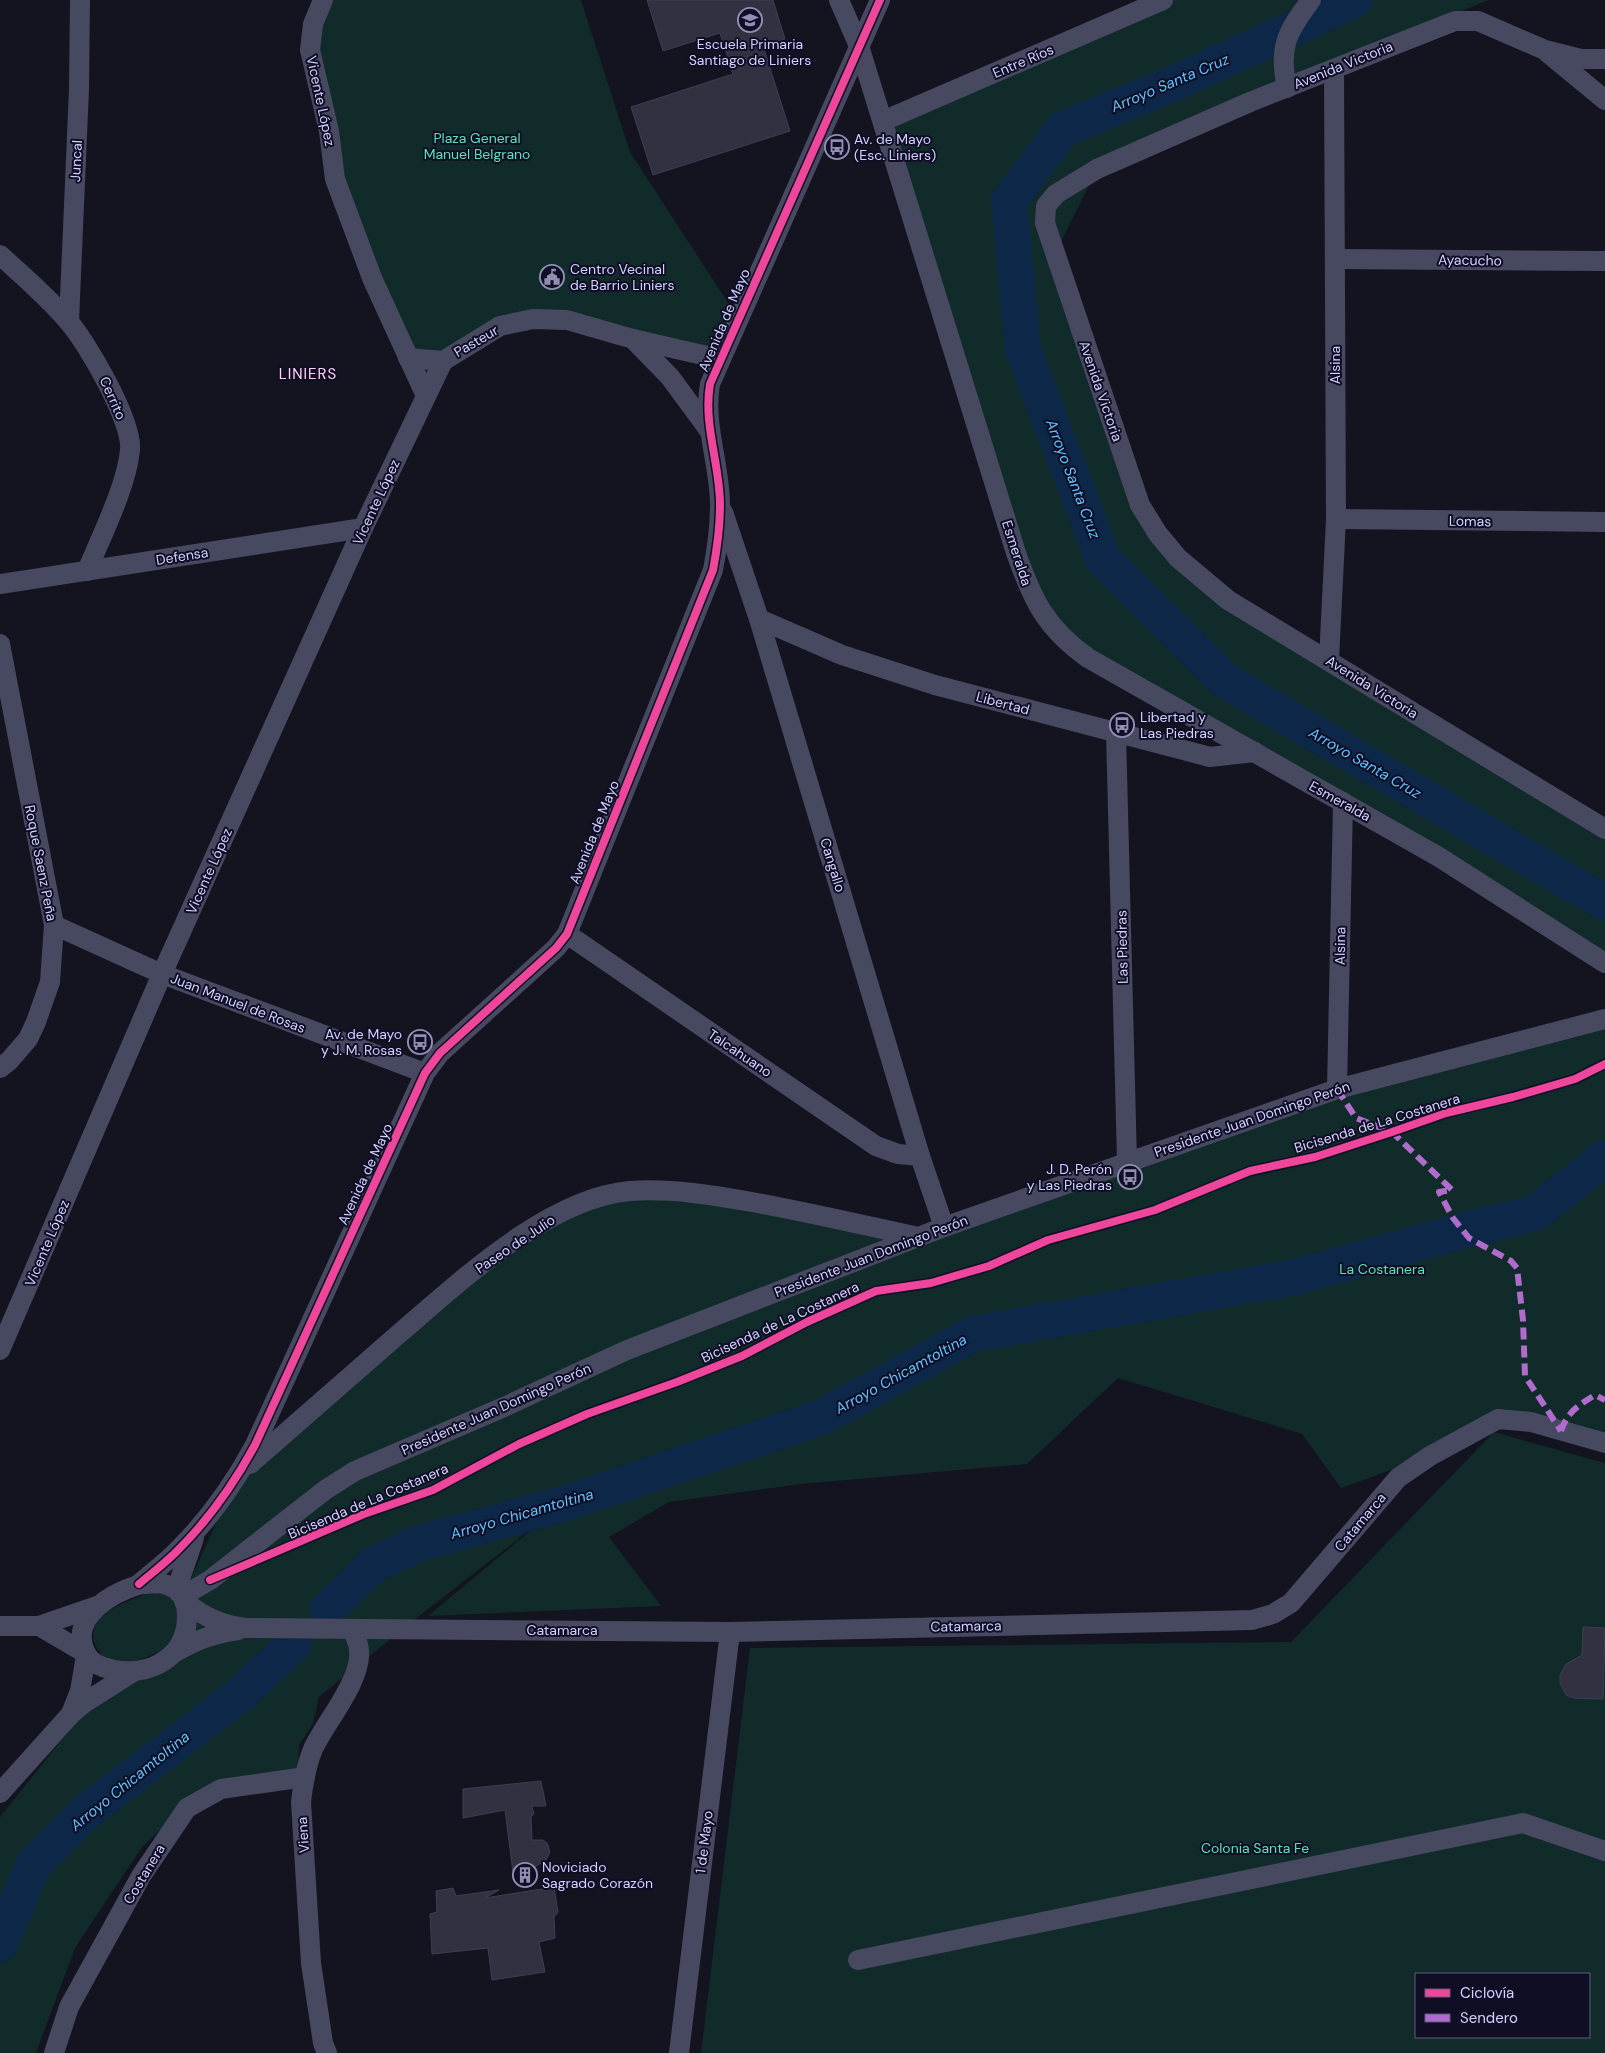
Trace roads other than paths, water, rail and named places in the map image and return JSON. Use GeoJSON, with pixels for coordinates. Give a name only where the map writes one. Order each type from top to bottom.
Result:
{"type":"FeatureCollection","features":[{"type":"Feature","properties":{"kind":"street","name":"Juncal"},"geometry":{"type":"LineString","coordinates":[[69,321],[79,89],[80,0]]}},
{"type":"Feature","properties":{"kind":"street","name":"Vicente López"},"geometry":{"type":"LineString","coordinates":[[323,0],[313,24],[310,50],[328,131],[335,179],[372,278],[426,396]]}},
{"type":"Feature","properties":{"kind":"street","name":"Esmeralda"},"geometry":{"type":"LineString","coordinates":[[840,0],[859,46],[1029,590],[1052,628],[1070,646],[1088,658],[1439,857],[1605,963]]}},
{"type":"Feature","properties":{"kind":"street","name":"Avenida de Mayo"},"geometry":{"type":"LineString","coordinates":[[140,1584],[196,1532],[238,1475],[255,1445],[425,1074],[440,1053],[556,948],[567,934],[713,570],[718,546],[720,504],[709,430],[708,394],[710,384],[880,0]]}},
{"type":"Feature","properties":{"kind":"street","name":"Entre Ríos"},"geometry":{"type":"LineString","coordinates":[[883,121],[1163,0]]}},
{"type":"Feature","properties":{"kind":"street"},"geometry":{"type":"LineString","coordinates":[[1287,88],[1282,54],[1294,22],[1311,0]]}},
{"type":"Feature","properties":{"kind":"street","name":"Avenida Victoria"},"geometry":{"type":"LineString","coordinates":[[1545,50],[1478,21],[1454,21],[1250,102],[1097,169],[1056,194],[1046,206],[1045,223],[1140,505],[1158,534],[1178,558],[1228,600],[1605,829]]}},
{"type":"Feature","properties":{"kind":"street"},"geometry":{"type":"LineString","coordinates":[[1545,50],[1581,59],[1605,59]]}},
{"type":"Feature","properties":{"kind":"street"},"geometry":{"type":"LineString","coordinates":[[1545,50],[1605,100]]}},
{"type":"Feature","properties":{"kind":"street","name":"Alsina"},"geometry":{"type":"LineString","coordinates":[[1329,660],[1336,519],[1334,69]]}},
{"type":"Feature","properties":{"kind":"street","name":"Cerrito"},"geometry":{"type":"LineString","coordinates":[[0,255],[69,321],[102,372],[123,418],[130,448],[123,478],[87,571]]}},
{"type":"Feature","properties":{"kind":"street","name":"Ayacucho"},"geometry":{"type":"LineString","coordinates":[[1335,258],[1605,261]]}},
{"type":"Feature","properties":{"kind":"street","name":"Pasteur"},"geometry":{"type":"LineString","coordinates":[[408,358],[443,361],[500,326],[533,319],[567,320],[633,339],[720,359]]}},
{"type":"Feature","properties":{"kind":"street"},"geometry":{"type":"LineString","coordinates":[[633,339],[674,382],[709,430]]}},
{"type":"Feature","properties":{"kind":"street","name":"Vicente López"},"geometry":{"type":"LineString","coordinates":[[0,1350],[162,974],[363,528],[443,361]]}},
{"type":"Feature","properties":{"kind":"street","name":"Cangallo"},"geometry":{"type":"LineString","coordinates":[[720,504],[743,566],[920,1156],[944,1226]]}},
{"type":"Feature","properties":{"kind":"street","name":"Lomas"},"geometry":{"type":"LineString","coordinates":[[1336,519],[1605,522]]}},
{"type":"Feature","properties":{"kind":"street","name":"Defensa"},"geometry":{"type":"LineString","coordinates":[[0,584],[363,528]]}},
{"type":"Feature","properties":{"kind":"street","name":"Libertad"},"geometry":{"type":"LineString","coordinates":[[759,619],[842,655],[935,685],[1210,757],[1255,752]]}},
{"type":"Feature","properties":{"kind":"street","name":"Roque Saenz Peña"},"geometry":{"type":"LineString","coordinates":[[0,644],[54,925],[50,982],[36,1022],[28,1039],[10,1061],[0,1068]]}},
{"type":"Feature","properties":{"kind":"street","name":"Las Piedras"},"geometry":{"type":"LineString","coordinates":[[1116,733],[1127,1162]]}},
{"type":"Feature","properties":{"kind":"street","name":"Alsina"},"geometry":{"type":"LineString","coordinates":[[1337,1089],[1343,802]]}},
{"type":"Feature","properties":{"kind":"street","name":"Juan Manuel de Rosas"},"geometry":{"type":"LineString","coordinates":[[54,925],[162,974],[425,1074]]}},
{"type":"Feature","properties":{"kind":"street","name":"Talcahuano"},"geometry":{"type":"LineString","coordinates":[[567,934],[876,1146],[898,1154],[920,1156]]}},
{"type":"Feature","properties":{"kind":"street","name":"Presidente Juan Domingo Perón"},"geometry":{"type":"LineString","coordinates":[[182,1597],[210,1580],[325,1490],[355,1471],[504,1407],[627,1350],[944,1226],[1337,1089],[1605,1019]]}},
{"type":"Feature","properties":{"kind":"street","name":"Paseo de Julio"},"geometry":{"type":"LineString","coordinates":[[238,1475],[334,1389],[480,1266],[529,1231],[562,1212],[595,1197],[629,1191],[706,1194],[794,1210],[918,1237]]}},
{"type":"Feature","properties":{"kind":"street","name":"Catamarca"},"geometry":{"type":"LineString","coordinates":[[182,1597],[214,1621],[230,1627],[247,1628],[730,1632],[1252,1620],[1273,1614],[1291,1603],[1398,1478],[1430,1456],[1498,1420],[1530,1422],[1605,1443]]}},
{"type":"Feature","properties":{"kind":"street","name":"Avenida de Mayo"},"geometry":{"type":"LineString","coordinates":[[182,1597],[180,1579],[196,1532]]}},
{"type":"Feature","properties":{"kind":"street"},"geometry":{"type":"LineString","coordinates":[[0,1626],[39,1626],[101,1604],[116,1594],[140,1584],[170,1586],[182,1597],[187,1613],[186,1629],[173,1654],[150,1668],[133,1672],[110,1670],[94,1664],[86,1654],[39,1626]]}},
{"type":"Feature","properties":{"kind":"street"},"geometry":{"type":"LineString","coordinates":[[71,1714],[80,1692],[86,1654],[81,1636],[85,1622],[101,1604]]}},
{"type":"Feature","properties":{"kind":"street","name":"Catamarca"},"geometry":{"type":"LineString","coordinates":[[173,1654],[213,1634],[247,1628]]}},
{"type":"Feature","properties":{"kind":"street","name":"Viena"},"geometry":{"type":"LineString","coordinates":[[326,2053],[311,1963],[300,1802],[313,1750],[351,1684],[358,1665],[359,1651],[353,1628]]}},
{"type":"Feature","properties":{"kind":"street","name":"1 de Mayo"},"geometry":{"type":"LineString","coordinates":[[678,2053],[730,1632]]}},
{"type":"Feature","properties":{"kind":"street"},"geometry":{"type":"LineString","coordinates":[[0,1792],[71,1714],[133,1672]]}},
{"type":"Feature","properties":{"kind":"street","name":"Costanera"},"geometry":{"type":"LineString","coordinates":[[54,2053],[69,2006],[141,1876],[187,1808],[221,1789],[305,1777]]}},
{"type":"Feature","properties":{"kind":"street"},"geometry":{"type":"LineString","coordinates":[[858,1960],[1523,1823],[1605,1850]]}},
{"type":"Feature","properties":{"kind":"waterway","name":"Arroyo Santa Cruz"},"geometry":{"type":"LineString","coordinates":[[1355,0],[1170,85],[1063,129],[1009,201],[1023,349],[1103,559],[1226,681],[1605,903]]}},
{"type":"Feature","properties":{"kind":"waterway","name":"Arroyo Chicamtoltina"},"geometry":{"type":"LineString","coordinates":[[328,1609],[372,1566],[417,1544],[566,1503],[822,1417],[973,1334],[1295,1277],[1535,1213],[1605,1158]]}},
{"type":"Feature","properties":{"kind":"waterway","name":"Arroyo Chicamtoltina"},"geometry":{"type":"LineString","coordinates":[[0,1944],[34,1864],[85,1813],[242,1693],[294,1644]]}},
{"type":"Feature","properties":{"kind":"place","name":"Escuela Primaria Santiago de Liniers"},"geometry":{"type":"Point","coordinates":[750,20]}},
{"type":"Feature","properties":{"kind":"place","name":"Av. de Mayo (Esc. Liniers)"},"geometry":{"type":"Point","coordinates":[837,147]}},
{"type":"Feature","properties":{"kind":"place","name":"Centro Vecinal de Barrio Liniers"},"geometry":{"type":"Point","coordinates":[552,277]}},
{"type":"Feature","properties":{"kind":"place","name":"Libertad y Las Piedras"},"geometry":{"type":"Point","coordinates":[1122,725]}},
{"type":"Feature","properties":{"kind":"place","name":"Av. de Mayo y J. M. Rosas"},"geometry":{"type":"Point","coordinates":[420,1042]}},
{"type":"Feature","properties":{"kind":"place","name":"J. D. Perón y Las Piedras"},"geometry":{"type":"Point","coordinates":[1130,1177]}},
{"type":"Feature","properties":{"kind":"place","name":"Noviciado Sagrado Corazón"},"geometry":{"type":"Point","coordinates":[525,1875]}},
{"type":"Feature","properties":{"kind":"district","name":"LINIERS"},"geometry":{"type":"Point","coordinates":[308,374]}},
{"type":"Feature","properties":{"kind":"park label","name":"Plaza General Manuel Belgrano"},"geometry":{"type":"Point","coordinates":[477,146]}},
{"type":"Feature","properties":{"kind":"park label","name":"La Costanera"},"geometry":{"type":"Point","coordinates":[1382,1269]}},
{"type":"Feature","properties":{"kind":"park label","name":"Colonia Santa Fe"},"geometry":{"type":"Point","coordinates":[1255,1848]}}]}
